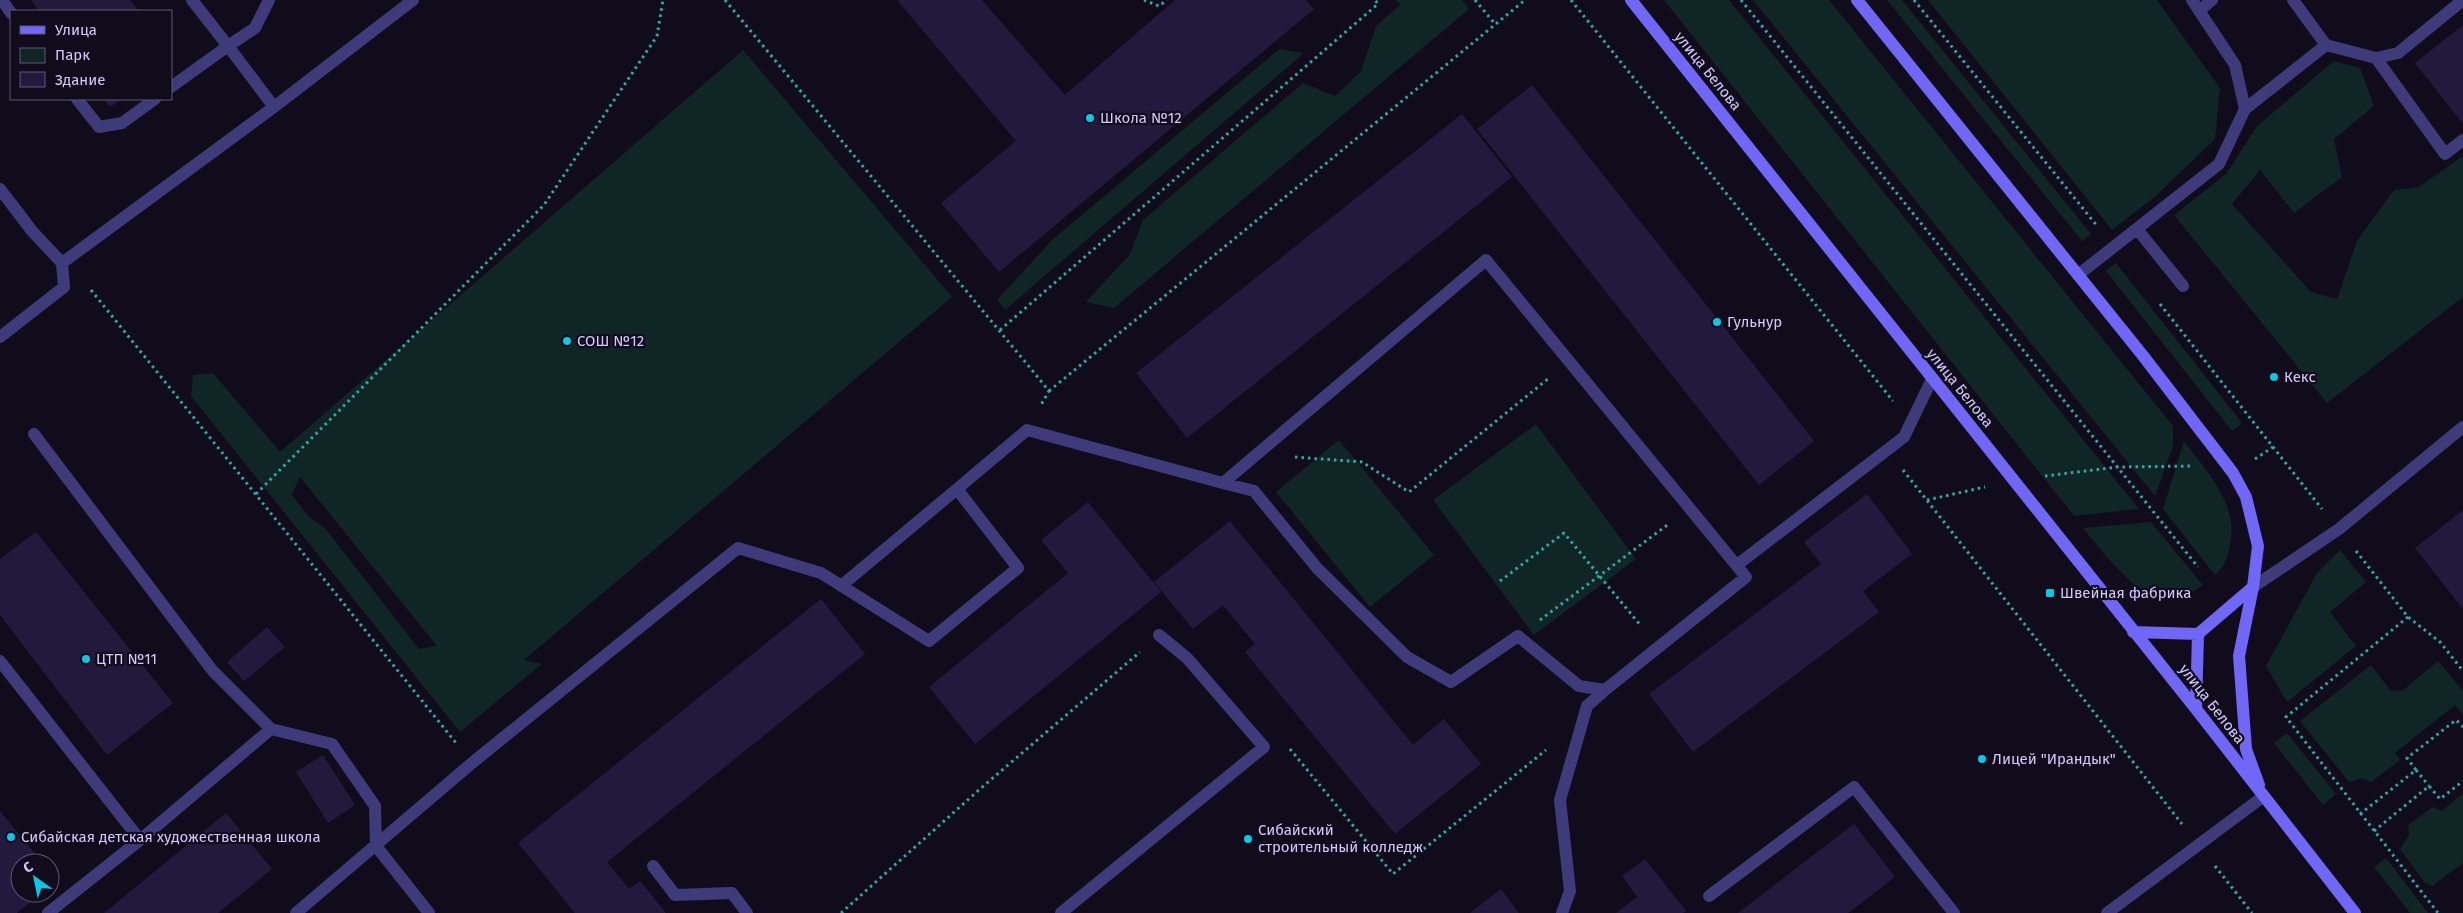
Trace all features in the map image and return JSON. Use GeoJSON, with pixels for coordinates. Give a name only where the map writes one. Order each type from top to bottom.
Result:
{"type":"FeatureCollection","features":[{"type":"Feature","properties":{"kind":"main road","name":"улица Белова"},"geometry":{"type":"LineString","coordinates":[[1631,0],[2196,710],[2355,913]]}},
{"type":"Feature","properties":{"kind":"main road","name":"улица Белова"},"geometry":{"type":"LineString","coordinates":[[1857,0],[2078,276],[2233,474],[2246,497],[2258,546],[2253,586],[2239,656],[2246,749],[2264,796]]}},
{"type":"Feature","properties":{"kind":"main road"},"geometry":{"type":"LineString","coordinates":[[2134,632],[2198,634],[2253,586]]}},
{"type":"Feature","properties":{"kind":"main road"},"geometry":{"type":"LineString","coordinates":[[2196,710],[2198,634]]}},
{"type":"Feature","properties":{"kind":"street"},"geometry":{"type":"LineString","coordinates":[[2,0],[10,11]]}},
{"type":"Feature","properties":{"kind":"street"},"geometry":{"type":"LineString","coordinates":[[192,0],[274,107]]}},
{"type":"Feature","properties":{"kind":"street"},"geometry":{"type":"LineString","coordinates":[[172,86],[255,28],[269,0]]}},
{"type":"Feature","properties":{"kind":"street"},"geometry":{"type":"LineString","coordinates":[[62,264],[274,107],[413,0]]}},
{"type":"Feature","properties":{"kind":"street"},"geometry":{"type":"LineString","coordinates":[[2212,0],[2195,5],[2235,66],[2245,109]]}},
{"type":"Feature","properties":{"kind":"street"},"geometry":{"type":"LineString","coordinates":[[2293,0],[2326,45],[2376,58],[2398,53],[2463,0]]}},
{"type":"Feature","properties":{"kind":"street"},"geometry":{"type":"LineString","coordinates":[[2078,276],[2219,164],[2245,109],[2326,45]]}},
{"type":"Feature","properties":{"kind":"street"},"geometry":{"type":"LineString","coordinates":[[2376,58],[2445,154],[2463,140]]}},
{"type":"Feature","properties":{"kind":"street"},"geometry":{"type":"LineString","coordinates":[[78,100],[99,127],[122,123],[154,100]]}},
{"type":"Feature","properties":{"kind":"street"},"geometry":{"type":"LineString","coordinates":[[0,189],[32,231],[62,264],[64,288],[0,337]]}},
{"type":"Feature","properties":{"kind":"street"},"geometry":{"type":"LineString","coordinates":[[2137,229],[2182,286]]}},
{"type":"Feature","properties":{"kind":"street"},"geometry":{"type":"LineString","coordinates":[[1223,484],[1486,260],[1737,565],[1746,577],[1587,706],[1560,800],[1570,891],[1562,913]]}},
{"type":"Feature","properties":{"kind":"street"},"geometry":{"type":"LineString","coordinates":[[1737,565],[1904,437],[1932,379]]}},
{"type":"Feature","properties":{"kind":"street"},"geometry":{"type":"LineString","coordinates":[[2253,586],[2339,530],[2463,427]]}},
{"type":"Feature","properties":{"kind":"street"},"geometry":{"type":"LineString","coordinates":[[841,586],[1027,430],[1254,491],[1317,568],[1407,657],[1451,682],[1518,636],[1579,686],[1605,690]]}},
{"type":"Feature","properties":{"kind":"street"},"geometry":{"type":"LineString","coordinates":[[34,434],[212,670],[271,729],[332,744],[375,806],[376,846],[429,913]]}},
{"type":"Feature","properties":{"kind":"street"},"geometry":{"type":"LineString","coordinates":[[296,913],[472,762],[738,548],[821,574],[929,640],[1018,568],[958,489]]}},
{"type":"Feature","properties":{"kind":"street"},"geometry":{"type":"LineString","coordinates":[[1061,913],[1264,747],[1187,658],[1159,635]]}},
{"type":"Feature","properties":{"kind":"street"},"geometry":{"type":"LineString","coordinates":[[0,661],[140,840]]}},
{"type":"Feature","properties":{"kind":"street"},"geometry":{"type":"LineString","coordinates":[[48,913],[140,840],[271,729]]}},
{"type":"Feature","properties":{"kind":"street"},"geometry":{"type":"LineString","coordinates":[[1709,896],[1854,787],[1954,913]]}},
{"type":"Feature","properties":{"kind":"street"},"geometry":{"type":"LineString","coordinates":[[2107,913],[2264,796]]}},
{"type":"Feature","properties":{"kind":"street"},"geometry":{"type":"LineString","coordinates":[[652,866],[675,895],[732,893],[747,913]]}},
{"type":"Feature","properties":{"kind":"path"},"geometry":{"type":"LineString","coordinates":[[256,494],[544,205],[657,36],[663,0]]}},
{"type":"Feature","properties":{"kind":"path"},"geometry":{"type":"LineString","coordinates":[[725,0],[1000,330],[1048,391]]}},
{"type":"Feature","properties":{"kind":"path"},"geometry":{"type":"LineString","coordinates":[[1144,0],[1159,6],[1166,0]]}},
{"type":"Feature","properties":{"kind":"path"},"geometry":{"type":"LineString","coordinates":[[1000,330],[1378,4],[1375,0]]}},
{"type":"Feature","properties":{"kind":"path"},"geometry":{"type":"LineString","coordinates":[[1475,0],[1495,24]]}},
{"type":"Feature","properties":{"kind":"path"},"geometry":{"type":"LineString","coordinates":[[1027,430],[1048,391],[1524,0]]}},
{"type":"Feature","properties":{"kind":"path"},"geometry":{"type":"LineString","coordinates":[[1571,0],[1911,424]]}},
{"type":"Feature","properties":{"kind":"path"},"geometry":{"type":"LineString","coordinates":[[1741,0],[2198,567]]}},
{"type":"Feature","properties":{"kind":"path"},"geometry":{"type":"LineString","coordinates":[[1914,0],[2114,247]]}},
{"type":"Feature","properties":{"kind":"path"},"geometry":{"type":"LineString","coordinates":[[62,264],[85,283],[472,762]]}},
{"type":"Feature","properties":{"kind":"path"},"geometry":{"type":"LineString","coordinates":[[2156,299],[2408,617],[2440,642],[2463,671]]}},
{"type":"Feature","properties":{"kind":"path"},"geometry":{"type":"LineString","coordinates":[[1257,455],[1362,462],[1409,492],[1570,361]]}},
{"type":"Feature","properties":{"kind":"path"},"geometry":{"type":"LineString","coordinates":[[1888,450],[2252,913]]}},
{"type":"Feature","properties":{"kind":"path"},"geometry":{"type":"LineString","coordinates":[[1927,500],[2013,480],[2118,467],[2190,466]]}},
{"type":"Feature","properties":{"kind":"path"},"geometry":{"type":"LineString","coordinates":[[1518,636],[1690,508]]}},
{"type":"Feature","properties":{"kind":"path"},"geometry":{"type":"LineString","coordinates":[[1500,581],[1564,533],[1659,647]]}},
{"type":"Feature","properties":{"kind":"path"},"geometry":{"type":"LineString","coordinates":[[2408,617],[2286,717],[2438,913]]}},
{"type":"Feature","properties":{"kind":"path"},"geometry":{"type":"LineString","coordinates":[[2463,727],[2456,720],[2407,758],[2440,799],[2463,781]]}},
{"type":"Feature","properties":{"kind":"path"},"geometry":{"type":"LineString","coordinates":[[2360,814],[2416,770]]}},
{"type":"Feature","properties":{"kind":"path"},"geometry":{"type":"LineString","coordinates":[[2374,832],[2429,786]]}},
{"type":"Feature","properties":{"kind":"green space"},"geometry":{"type":"Polygon","coordinates":[[[1396,0],[1462,0],[1469,9],[1114,308],[1086,302],[1130,254],[1143,220],[1303,83],[1335,96],[1361,71],[1376,26],[1400,5],[1396,0]]]}},
{"type":"Feature","properties":{"kind":"green space"},"geometry":{"type":"Polygon","coordinates":[[[1664,0],[1729,0],[2139,509],[2074,516],[1664,0]]]}},
{"type":"Feature","properties":{"kind":"green space"},"geometry":{"type":"Polygon","coordinates":[[[1753,0],[1829,0],[2173,426],[2173,446],[2155,496],[1753,0]]]}},
{"type":"Feature","properties":{"kind":"green space"},"geometry":{"type":"Polygon","coordinates":[[[1887,0],[1902,0],[2091,234],[2082,241],[1887,0]]]}},
{"type":"Feature","properties":{"kind":"green space"},"geometry":{"type":"Polygon","coordinates":[[[1928,0],[2157,0],[2220,88],[2215,139],[2157,195],[2112,230],[1928,0]]]}},
{"type":"Feature","properties":{"kind":"green space"},"geometry":{"type":"Polygon","coordinates":[[[1279,49],[1304,53],[1005,310],[997,300],[1052,240],[1279,49]]]}},
{"type":"Feature","properties":{"kind":"green space"},"geometry":{"type":"Polygon","coordinates":[[[743,50],[952,297],[524,660],[542,664],[460,732],[191,396],[193,375],[213,373],[280,452],[743,50]],[[300,477],[292,495],[309,517],[325,528],[419,649],[437,646],[300,477]]]}},
{"type":"Feature","properties":{"kind":"green space"},"geometry":{"type":"Polygon","coordinates":[[[2334,61],[2360,68],[2374,106],[2334,139],[2342,177],[2294,213],[2260,170],[2232,204],[2311,292],[2337,299],[2357,241],[2394,190],[2419,187],[2461,157],[2463,158],[2463,297],[2327,403],[2174,215],[2226,174],[2257,126],[2334,61]]]}},
{"type":"Feature","properties":{"kind":"green space"},"geometry":{"type":"Polygon","coordinates":[[[2116,263],[2242,423],[2232,431],[2106,271],[2116,263]]]}},
{"type":"Feature","properties":{"kind":"green space"},"geometry":{"type":"Polygon","coordinates":[[[1536,424],[1636,559],[1534,635],[1433,500],[1536,424]]]}},
{"type":"Feature","properties":{"kind":"green space"},"geometry":{"type":"Polygon","coordinates":[[[1339,440],[1434,555],[1370,607],[1276,492],[1339,440]]]}},
{"type":"Feature","properties":{"kind":"green space"},"geometry":{"type":"Polygon","coordinates":[[[2184,441],[2219,489],[2230,516],[2232,530],[2226,562],[2215,575],[2163,509],[2184,441]]]}},
{"type":"Feature","properties":{"kind":"green space"},"geometry":{"type":"Polygon","coordinates":[[[2151,522],[2203,585],[2186,596],[2161,597],[2135,586],[2110,561],[2083,528],[2151,522]]]}},
{"type":"Feature","properties":{"kind":"green space"},"geometry":{"type":"Polygon","coordinates":[[[2340,550],[2366,582],[2330,612],[2356,646],[2287,702],[2266,666],[2317,573],[2340,550]]]}},
{"type":"Feature","properties":{"kind":"green space"},"geometry":{"type":"Polygon","coordinates":[[[2438,661],[2463,691],[2463,715],[2455,705],[2395,753],[2400,760],[2371,782],[2362,778],[2349,782],[2300,721],[2371,665],[2390,690],[2402,691],[2438,661]]]}},
{"type":"Feature","properties":{"kind":"green space"},"geometry":{"type":"Polygon","coordinates":[[[2287,733],[2336,794],[2323,805],[2274,743],[2287,733]]]}},
{"type":"Feature","properties":{"kind":"green space"},"geometry":{"type":"Polygon","coordinates":[[[2463,793],[2463,863],[2432,886],[2425,883],[2400,849],[2409,835],[2408,825],[2433,807],[2442,811],[2463,793]]]}},
{"type":"Feature","properties":{"kind":"green space"},"geometry":{"type":"Polygon","coordinates":[[[2386,858],[2428,913],[2410,913],[2374,867],[2386,858]]]}},
{"type":"Feature","properties":{"kind":"building"},"geometry":{"type":"Polygon","coordinates":[[[31,0],[130,0],[138,10],[38,10],[31,0]]]}},
{"type":"Feature","properties":{"kind":"building","name":"Школа №12"},"geometry":{"type":"Polygon","coordinates":[[[897,0],[982,0],[1065,95],[1175,0],[1306,0],[1314,9],[999,272],[941,203],[1016,141],[897,0]]]}},
{"type":"Feature","properties":{"kind":"building"},"geometry":{"type":"Polygon","coordinates":[[[2463,25],[2463,124],[2415,63],[2463,25]]]}},
{"type":"Feature","properties":{"kind":"building"},"geometry":{"type":"Polygon","coordinates":[[[1532,85],[1814,441],[1759,485],[1477,129],[1532,85]]]}},
{"type":"Feature","properties":{"kind":"building"},"geometry":{"type":"Polygon","coordinates":[[[105,100],[120,100],[110,107],[105,100]]]}},
{"type":"Feature","properties":{"kind":"building"},"geometry":{"type":"Polygon","coordinates":[[[1462,114],[1512,177],[1187,438],[1136,373],[1462,114]]]}},
{"type":"Feature","properties":{"kind":"building"},"geometry":{"type":"Polygon","coordinates":[[[1867,494],[1912,554],[1863,591],[1879,612],[1693,752],[1649,694],[1821,564],[1804,542],[1867,494]]]}},
{"type":"Feature","properties":{"kind":"building"},"geometry":{"type":"Polygon","coordinates":[[[1088,502],[1161,592],[975,744],[929,687],[1068,573],[1041,540],[1088,502]]]}},
{"type":"Feature","properties":{"kind":"building"},"geometry":{"type":"Polygon","coordinates":[[[2463,510],[2463,609],[2415,548],[2463,510]]]}},
{"type":"Feature","properties":{"kind":"building"},"geometry":{"type":"Polygon","coordinates":[[[1230,521],[1413,745],[1444,719],[1481,764],[1395,834],[1245,652],[1255,644],[1223,605],[1193,629],[1154,582],[1230,521]]]}},
{"type":"Feature","properties":{"kind":"building","name":"ЦТП №11"},"geometry":{"type":"Polygon","coordinates":[[[36,532],[173,703],[107,755],[0,615],[0,559],[36,532]]]}},
{"type":"Feature","properties":{"kind":"building"},"geometry":{"type":"Polygon","coordinates":[[[821,599],[865,654],[607,862],[629,889],[640,881],[666,913],[575,913],[518,843],[821,599]]]}},
{"type":"Feature","properties":{"kind":"building"},"geometry":{"type":"Polygon","coordinates":[[[267,627],[285,647],[244,681],[227,662],[267,627]]]}},
{"type":"Feature","properties":{"kind":"building"},"geometry":{"type":"Polygon","coordinates":[[[323,755],[355,805],[328,823],[296,772],[323,755]]]}},
{"type":"Feature","properties":{"kind":"building","name":"Сибайская детская художественная школа"},"geometry":{"type":"Polygon","coordinates":[[[0,811],[35,853],[10,853],[10,903],[29,903],[17,913],[0,913],[0,811]]]}},
{"type":"Feature","properties":{"kind":"building"},"geometry":{"type":"Polygon","coordinates":[[[226,813],[272,869],[218,913],[104,913],[226,813]]]}},
{"type":"Feature","properties":{"kind":"building"},"geometry":{"type":"Polygon","coordinates":[[[1854,824],[1895,877],[1848,913],[1738,913],[1854,824]]]}},
{"type":"Feature","properties":{"kind":"building"},"geometry":{"type":"Polygon","coordinates":[[[1645,859],[1686,911],[1683,913],[1616,913],[1637,897],[1622,876],[1645,859]]]}},
{"type":"Feature","properties":{"kind":"building"},"geometry":{"type":"Polygon","coordinates":[[[1501,889],[1519,913],[1470,913],[1501,889]]]}},
{"type":"Feature","properties":{"kind":"place","name":"Школа №12"},"geometry":{"type":"Point","coordinates":[1090,118]}},
{"type":"Feature","properties":{"kind":"place","name":"Гульнур"},"geometry":{"type":"Point","coordinates":[1717,322]}},
{"type":"Feature","properties":{"kind":"place","name":"СОШ №12"},"geometry":{"type":"Point","coordinates":[567,341]}},
{"type":"Feature","properties":{"kind":"place","name":"Кекс"},"geometry":{"type":"Point","coordinates":[2274,377]}},
{"type":"Feature","properties":{"kind":"place","name":"Швейная фабрика"},"geometry":{"type":"Point","coordinates":[2050,593]}},
{"type":"Feature","properties":{"kind":"place","name":"ЦТП №11"},"geometry":{"type":"Point","coordinates":[86,659]}},
{"type":"Feature","properties":{"kind":"place","name":"Лицей \"Ирандык\""},"geometry":{"type":"Point","coordinates":[1982,759]}},
{"type":"Feature","properties":{"kind":"place","name":"Сибайская детская художественная школа"},"geometry":{"type":"Point","coordinates":[11,837]}},
{"type":"Feature","properties":{"kind":"place","name":"Сибайский строительный колледж"},"geometry":{"type":"Point","coordinates":[1248,839]}}]}
